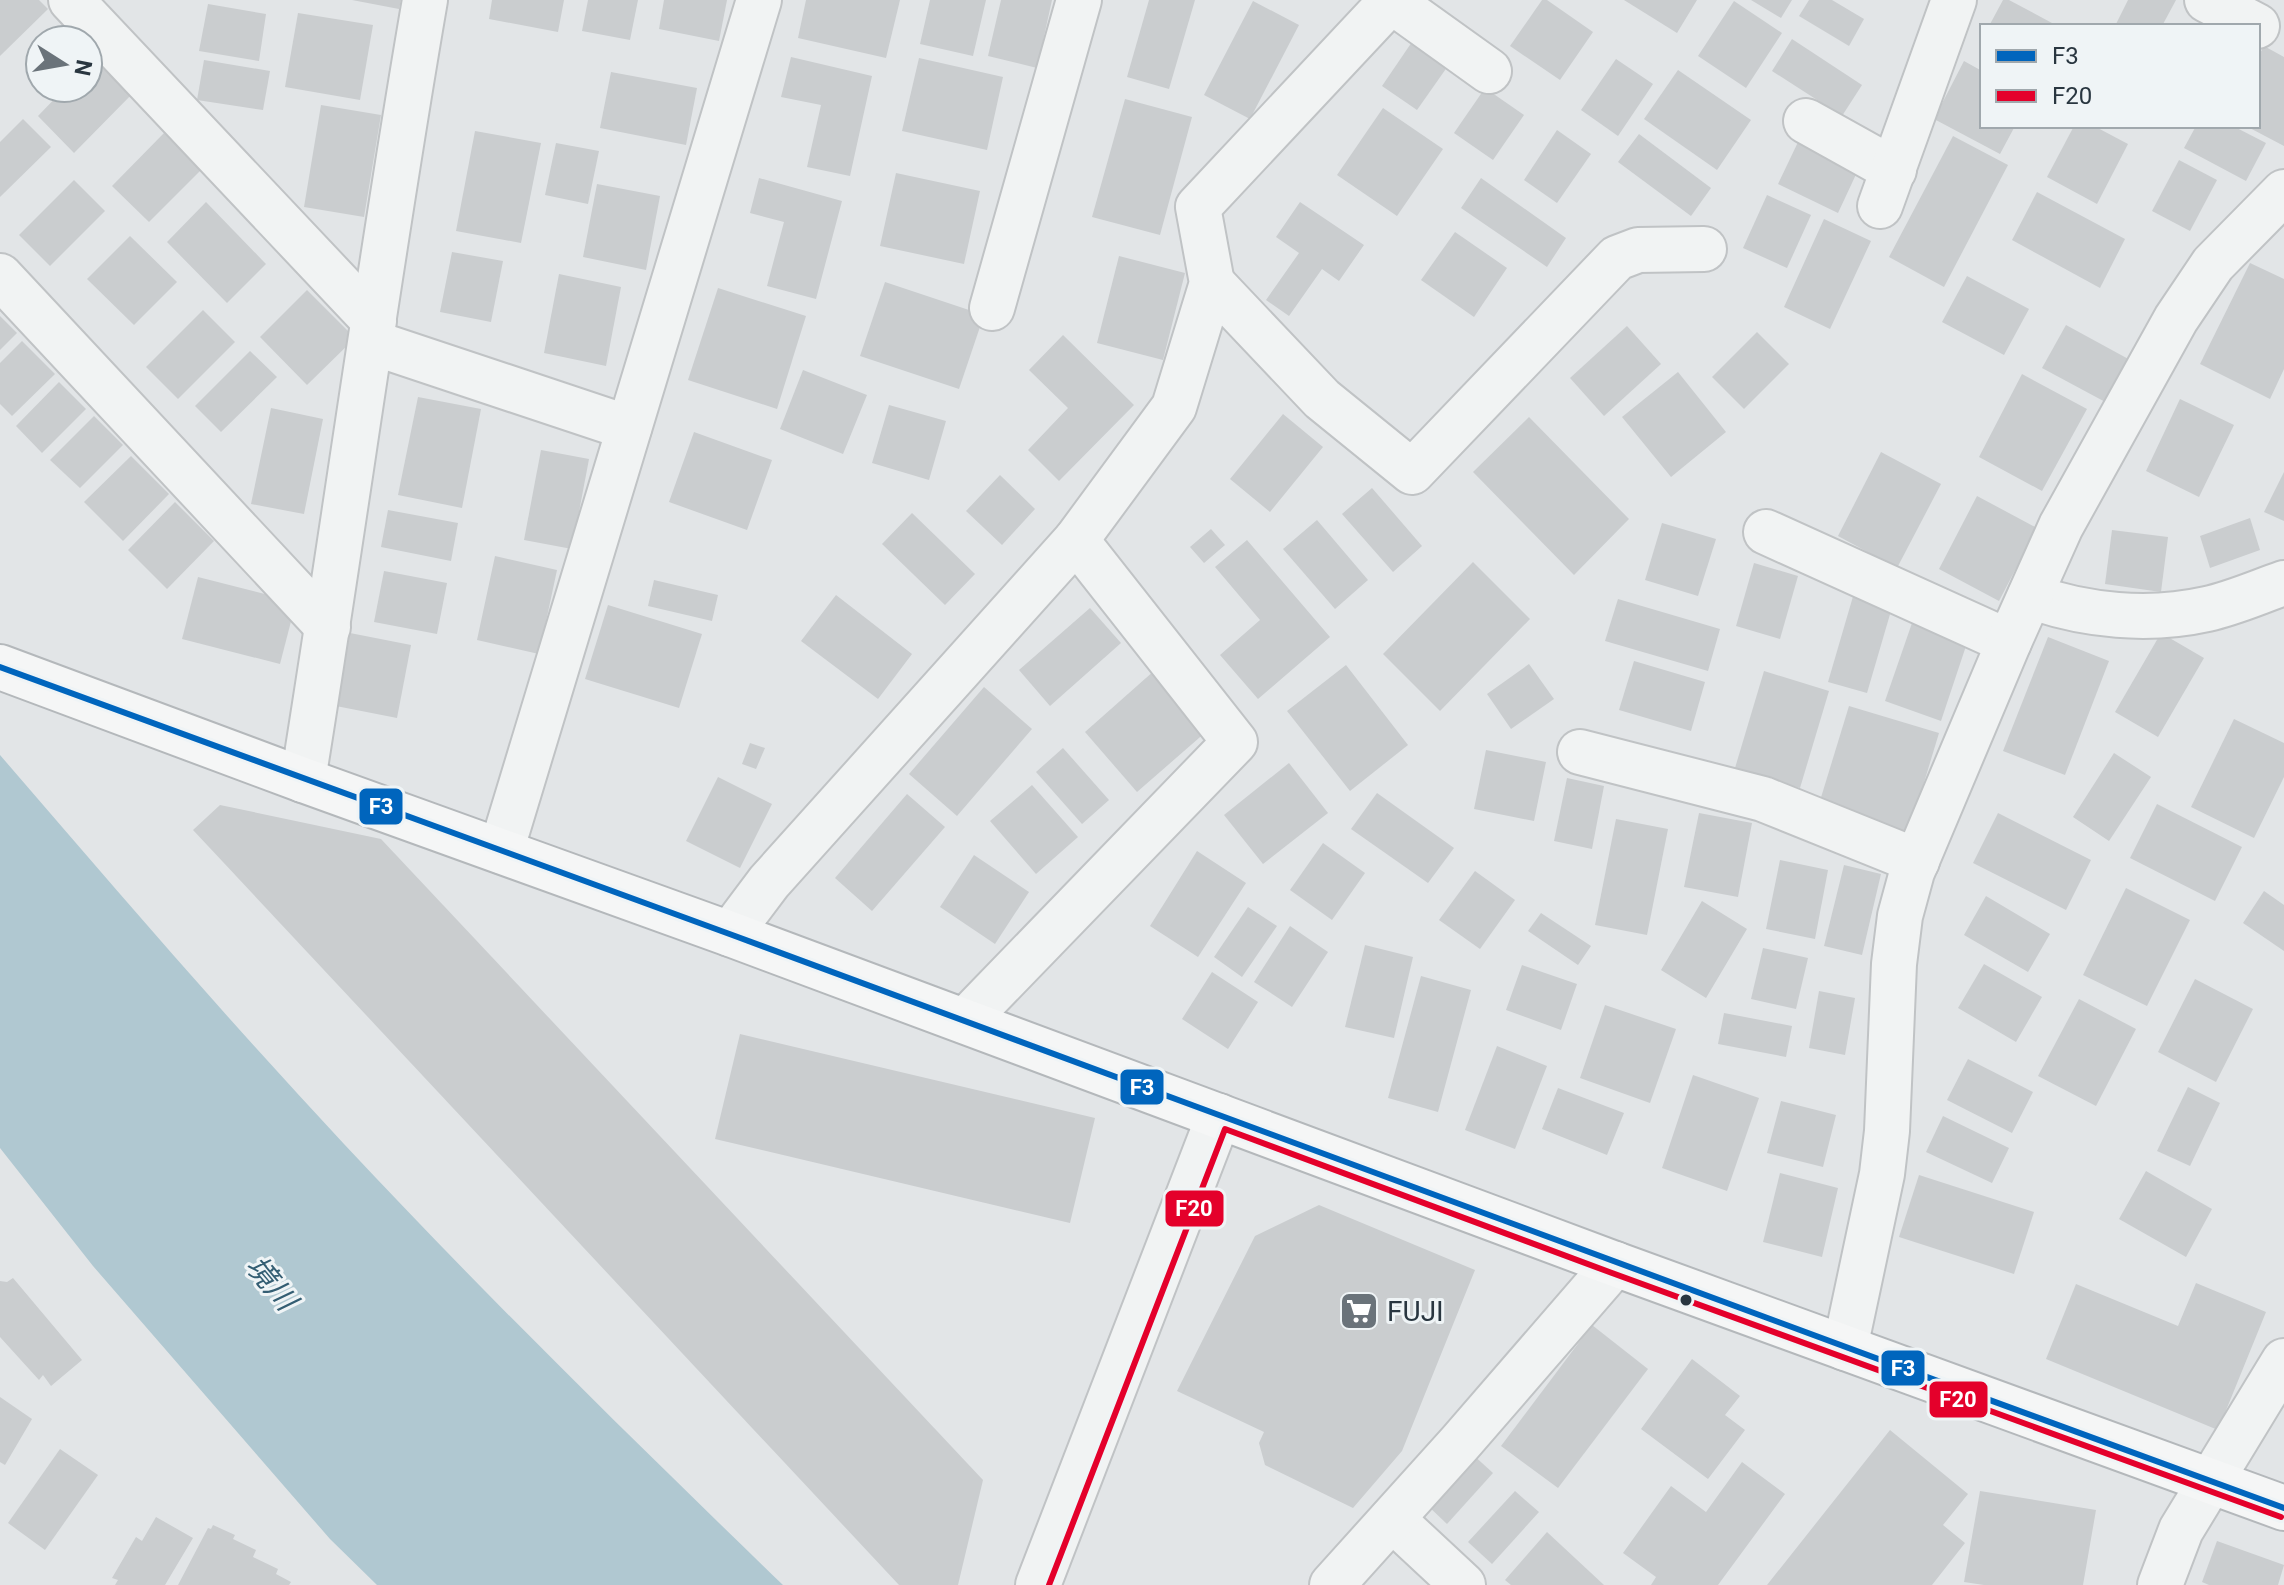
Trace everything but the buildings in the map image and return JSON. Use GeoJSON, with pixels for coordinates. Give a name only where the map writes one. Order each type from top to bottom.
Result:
{"type":"FeatureCollection","features":[{"type":"Feature","properties":{"kind":"highway"},"geometry":{"type":"LineString","coordinates":[[0,667],[2284,1508]]}},
{"type":"Feature","properties":{"kind":"street"},"geometry":{"type":"LineString","coordinates":[[71,0],[372,331],[629,428]]}},
{"type":"Feature","properties":{"kind":"street"},"geometry":{"type":"LineString","coordinates":[[303,780],[399,148],[425,0]]}},
{"type":"Feature","properties":{"kind":"street"},"geometry":{"type":"LineString","coordinates":[[501,851],[759,0]]}},
{"type":"Feature","properties":{"kind":"street"},"geometry":{"type":"LineString","coordinates":[[992,308],[1079,0]]}},
{"type":"Feature","properties":{"kind":"street"},"geometry":{"type":"LineString","coordinates":[[730,934],[769,882],[1076,540],[1174,407],[1212,283],[1198,207],[1390,0],[1489,71]]}},
{"type":"Feature","properties":{"kind":"street"},"geometry":{"type":"LineString","coordinates":[[1806,121],[1887,188],[1954,0]]}},
{"type":"Feature","properties":{"kind":"street"},"geometry":{"type":"LineString","coordinates":[[2207,0],[2254,24]]}},
{"type":"Feature","properties":{"kind":"street"},"geometry":{"type":"LineString","coordinates":[[2260,27],[2284,40]]}},
{"type":"Feature","properties":{"kind":"street"},"geometry":{"type":"LineString","coordinates":[[1845,1348],[1882,1174],[1887,1131],[1894,964],[1900,916],[1917,861],[2061,526],[2176,319],[2213,264],[2284,192]]}},
{"type":"Feature","properties":{"kind":"street"},"geometry":{"type":"LineString","coordinates":[[1212,283],[1322,399],[1412,472],[1617,258],[1638,250],[1704,249]]}},
{"type":"Feature","properties":{"kind":"street"},"geometry":{"type":"LineString","coordinates":[[0,276],[328,627]]}},
{"type":"Feature","properties":{"kind":"street"},"geometry":{"type":"LineString","coordinates":[[1766,532],[2009,642]]}},
{"type":"Feature","properties":{"kind":"street"},"geometry":{"type":"LineString","coordinates":[[965,1021],[1235,742],[1076,540]]}},
{"type":"Feature","properties":{"kind":"street"},"geometry":{"type":"LineString","coordinates":[[2030,596],[2078,611],[2158,614],[2205,609],[2237,601],[2284,583]]}},
{"type":"Feature","properties":{"kind":"street"},"geometry":{"type":"LineString","coordinates":[[1580,752],[1763,799],[1917,861]]}},
{"type":"Feature","properties":{"kind":"street"},"geometry":{"type":"LineString","coordinates":[[1038,1585],[1219,1116]]}},
{"type":"Feature","properties":{"kind":"street"},"geometry":{"type":"LineString","coordinates":[[1332,1585],[1615,1264]]}},
{"type":"Feature","properties":{"kind":"street"},"geometry":{"type":"LineString","coordinates":[[2160,1585],[2181,1530],[2284,1361]]}},
{"type":"Feature","properties":{"kind":"street"},"geometry":{"type":"LineString","coordinates":[[1392,1519],[1463,1585]]}},
{"type":"Feature","properties":{"kind":"water","name":"境川"},"geometry":{"type":"Polygon","coordinates":[[[0,755],[213,1000],[344,1144],[561,1368],[783,1585],[377,1585],[330,1539],[93,1266],[0,1148],[0,755]]]}},
{"type":"Feature","properties":{"kind":"transit line","name":"F3"},"geometry":{"type":"LineString","coordinates":[[0,667],[2284,1508]]}},
{"type":"Feature","properties":{"kind":"transit line","name":"F20"},"geometry":{"type":"LineString","coordinates":[[1049,1585],[1225,1129],[2281,1517]]}},
{"type":"Feature","properties":{"kind":"place","name":"FUJI"},"geometry":{"type":"Point","coordinates":[1359,1311]}}]}
